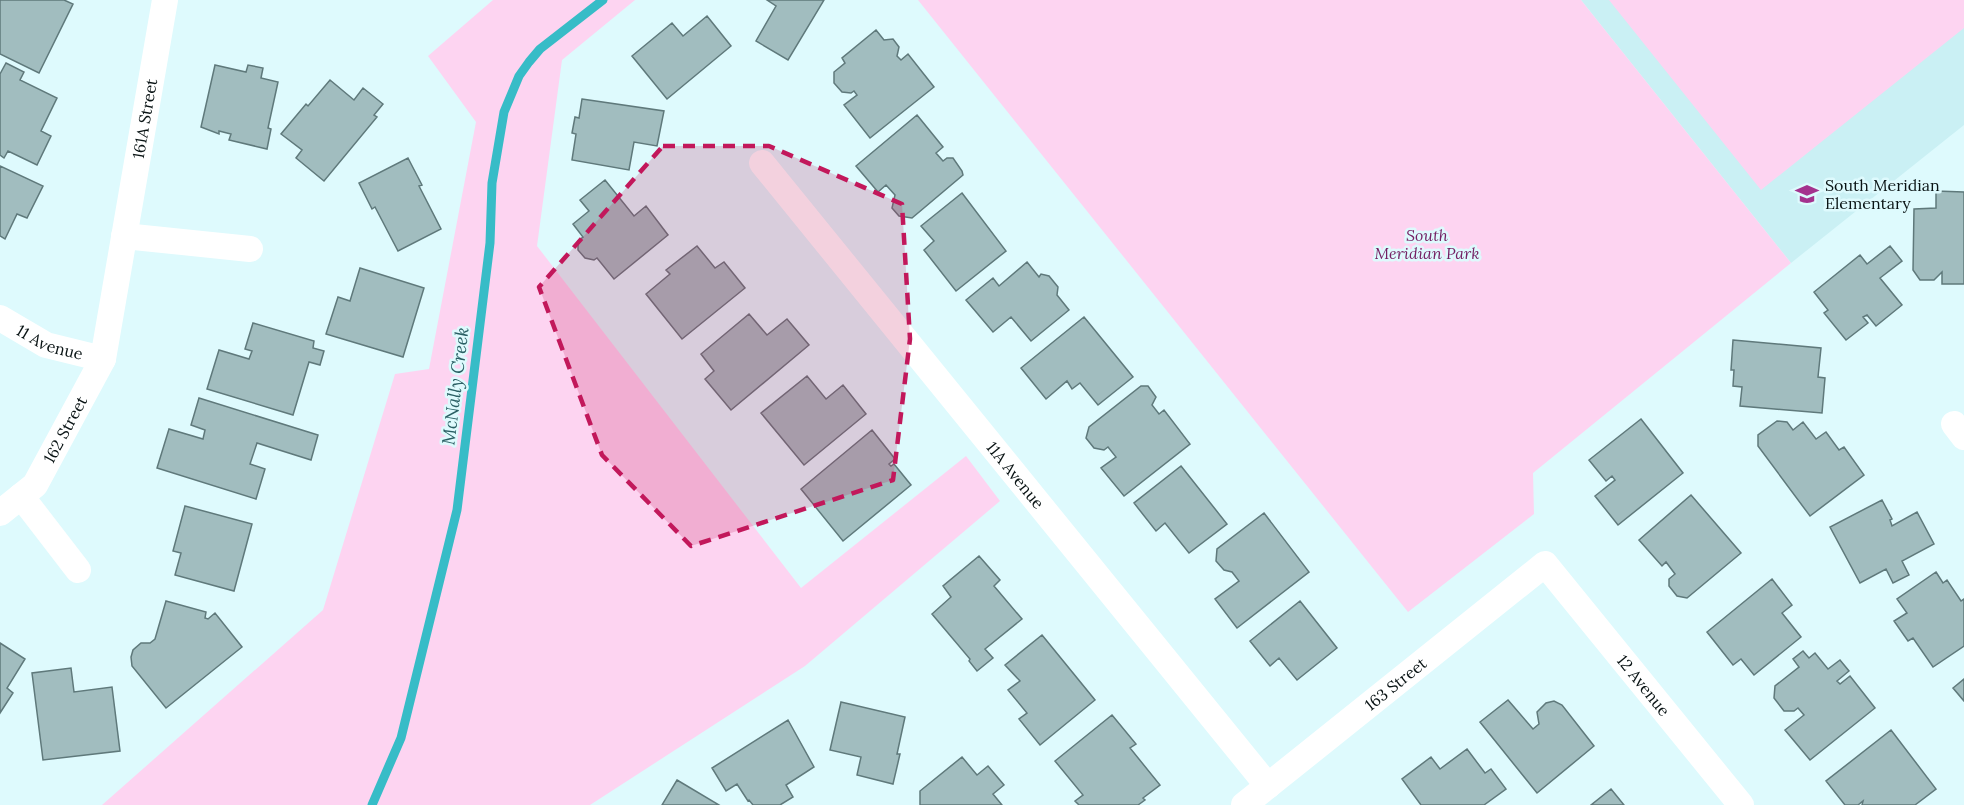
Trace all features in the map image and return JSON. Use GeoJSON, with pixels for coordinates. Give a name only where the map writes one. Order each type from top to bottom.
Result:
{"type":"FeatureCollection","features":[{"type":"Feature","properties":{"kind":"street","name":"161A Street"},"geometry":{"type":"LineString","coordinates":[[103,359],[165,0]]}},
{"type":"Feature","properties":{"kind":"street","name":"11A Avenue"},"geometry":{"type":"LineString","coordinates":[[762,163],[1268,786]]}},
{"type":"Feature","properties":{"kind":"street"},"geometry":{"type":"LineString","coordinates":[[124,236],[250,249]]}},
{"type":"Feature","properties":{"kind":"street","name":"11 Avenue"},"geometry":{"type":"LineString","coordinates":[[0,318],[46,345],[103,359]]}},
{"type":"Feature","properties":{"kind":"street","name":"162 Street"},"geometry":{"type":"LineString","coordinates":[[0,513],[35,485],[103,359]]}},
{"type":"Feature","properties":{"kind":"street"},"geometry":{"type":"LineString","coordinates":[[21,496],[78,570]]}},
{"type":"Feature","properties":{"kind":"street","name":"163 Street"},"geometry":{"type":"LineString","coordinates":[[1244,805],[1545,564]]}},
{"type":"Feature","properties":{"kind":"street","name":"12 Avenue"},"geometry":{"type":"LineString","coordinates":[[1545,564],[1741,805]]}},
{"type":"Feature","properties":{"kind":"highlighted area"},"geometry":{"type":"Polygon","coordinates":[[[663,146],[769,146],[902,204],[910,339],[893,480],[691,546],[602,455],[539,287],[663,146]]]}},
{"type":"Feature","properties":{"kind":"shaded area","name":"South Meridian Elementary"},"geometry":{"type":"Polygon","coordinates":[[[1581,0],[1964,0],[1964,125],[1791,263],[1581,0]]]}},
{"type":"Feature","properties":{"kind":"green space"},"geometry":{"type":"Polygon","coordinates":[[[493,0],[635,0],[562,60],[537,246],[801,588],[966,456],[1000,501],[805,666],[590,805],[102,805],[323,610],[395,374],[429,369],[476,122],[428,56],[493,0]]]}},
{"type":"Feature","properties":{"kind":"green space","name":"South Meridian Park"},"geometry":{"type":"Polygon","coordinates":[[[918,0],[1581,0],[1791,263],[1533,473],[1534,514],[1408,612],[918,0]]]}},
{"type":"Feature","properties":{"kind":"green space"},"geometry":{"type":"Polygon","coordinates":[[[1609,0],[1964,0],[1964,28],[1761,190],[1609,0]]]}},
{"type":"Feature","properties":{"kind":"building"},"geometry":{"type":"Polygon","coordinates":[[[0,0],[64,0],[73,4],[39,73],[0,54],[0,0]]]}},
{"type":"Feature","properties":{"kind":"building"},"geometry":{"type":"Polygon","coordinates":[[[767,0],[824,0],[788,60],[756,41],[776,6],[767,0]]]}},
{"type":"Feature","properties":{"kind":"building"},"geometry":{"type":"Polygon","coordinates":[[[707,16],[731,46],[667,99],[632,56],[672,23],[683,36],[707,16]]]}},
{"type":"Feature","properties":{"kind":"building"},"geometry":{"type":"Polygon","coordinates":[[[876,30],[884,40],[893,39],[899,47],[897,56],[901,60],[908,54],[934,87],[870,138],[844,105],[857,95],[854,91],[842,92],[834,83],[834,72],[845,63],[842,58],[876,30]]]}},
{"type":"Feature","properties":{"kind":"building"},"geometry":{"type":"Polygon","coordinates":[[[6,63],[24,72],[20,80],[57,98],[41,131],[51,136],[37,165],[8,151],[4,158],[0,155],[0,74],[6,63]]]}},
{"type":"Feature","properties":{"kind":"building"},"geometry":{"type":"Polygon","coordinates":[[[215,65],[246,72],[248,65],[263,68],[261,78],[278,82],[268,128],[271,129],[267,149],[229,140],[231,134],[219,131],[219,134],[201,127],[215,65]]]}},
{"type":"Feature","properties":{"kind":"building"},"geometry":{"type":"Polygon","coordinates":[[[330,80],[354,100],[363,88],[383,104],[374,115],[377,117],[324,181],[296,158],[302,150],[281,134],[330,80]]]}},
{"type":"Feature","properties":{"kind":"building"},"geometry":{"type":"Polygon","coordinates":[[[582,99],[664,111],[657,146],[634,142],[629,170],[572,160],[576,134],[572,133],[575,117],[579,118],[582,99]]]}},
{"type":"Feature","properties":{"kind":"building"},"geometry":{"type":"Polygon","coordinates":[[[917,115],[943,147],[936,153],[943,161],[953,158],[963,175],[912,218],[899,216],[892,208],[895,195],[886,185],[878,192],[856,166],[917,115]]]}},
{"type":"Feature","properties":{"kind":"building"},"geometry":{"type":"Polygon","coordinates":[[[408,158],[422,185],[419,186],[441,229],[398,251],[375,207],[372,209],[359,183],[408,158]]]}},
{"type":"Feature","properties":{"kind":"building"},"geometry":{"type":"Polygon","coordinates":[[[0,166],[43,186],[27,218],[17,214],[5,239],[0,236],[0,166]]]}},
{"type":"Feature","properties":{"kind":"building"},"geometry":{"type":"Polygon","coordinates":[[[605,180],[634,216],[646,206],[668,235],[614,279],[597,258],[594,260],[585,258],[578,250],[578,241],[583,237],[573,224],[589,211],[580,200],[605,180]]]}},
{"type":"Feature","properties":{"kind":"building"},"geometry":{"type":"Polygon","coordinates":[[[1936,191],[1964,192],[1964,284],[1942,284],[1942,272],[1934,280],[1920,280],[1913,270],[1914,209],[1936,208],[1936,191]]]}},
{"type":"Feature","properties":{"kind":"building"},"geometry":{"type":"Polygon","coordinates":[[[962,193],[1006,251],[956,291],[924,250],[934,241],[921,226],[962,193]]]}},
{"type":"Feature","properties":{"kind":"building"},"geometry":{"type":"Polygon","coordinates":[[[697,246],[715,268],[724,262],[745,288],[682,339],[646,294],[670,274],[666,270],[697,246]]]}},
{"type":"Feature","properties":{"kind":"building"},"geometry":{"type":"Polygon","coordinates":[[[1890,246],[1902,261],[1880,278],[1902,305],[1876,326],[1867,315],[1863,317],[1868,323],[1846,340],[1824,313],[1828,310],[1814,292],[1860,255],[1867,264],[1890,246]]]}},
{"type":"Feature","properties":{"kind":"building"},"geometry":{"type":"Polygon","coordinates":[[[1027,262],[1039,277],[1041,274],[1049,276],[1058,287],[1057,295],[1069,310],[1031,341],[1011,317],[993,332],[966,300],[993,278],[999,286],[1027,262]]]}},
{"type":"Feature","properties":{"kind":"building"},"geometry":{"type":"Polygon","coordinates":[[[360,268],[424,288],[403,357],[326,334],[338,297],[350,301],[360,268]]]}},
{"type":"Feature","properties":{"kind":"building"},"geometry":{"type":"Polygon","coordinates":[[[749,314],[767,335],[787,319],[809,345],[731,410],[705,379],[714,371],[701,354],[749,314]]]}},
{"type":"Feature","properties":{"kind":"building"},"geometry":{"type":"Polygon","coordinates":[[[1084,317],[1133,377],[1098,405],[1080,383],[1072,389],[1067,381],[1046,399],[1021,368],[1084,317]]]}},
{"type":"Feature","properties":{"kind":"building"},"geometry":{"type":"Polygon","coordinates":[[[253,323],[314,341],[313,348],[324,351],[320,365],[309,362],[293,415],[207,389],[219,350],[249,359],[252,351],[245,349],[253,323]]]}},
{"type":"Feature","properties":{"kind":"building"},"geometry":{"type":"Polygon","coordinates":[[[1733,340],[1821,348],[1818,377],[1825,378],[1822,413],[1740,406],[1742,387],[1733,386],[1734,370],[1731,370],[1733,340]]]}},
{"type":"Feature","properties":{"kind":"building"},"geometry":{"type":"Polygon","coordinates":[[[807,376],[826,399],[843,385],[866,414],[804,465],[761,413],[807,376]]]}},
{"type":"Feature","properties":{"kind":"building"},"geometry":{"type":"Polygon","coordinates":[[[1141,386],[1148,386],[1156,397],[1152,405],[1159,414],[1164,410],[1190,444],[1124,496],[1101,468],[1116,457],[1108,447],[1104,450],[1094,448],[1086,438],[1089,427],[1141,386]]]}},
{"type":"Feature","properties":{"kind":"building"},"geometry":{"type":"Polygon","coordinates":[[[199,398],[318,435],[311,460],[257,443],[250,464],[265,469],[256,499],[157,468],[169,429],[203,439],[205,430],[191,425],[199,398]]]}},
{"type":"Feature","properties":{"kind":"building"},"geometry":{"type":"Polygon","coordinates":[[[1641,419],[1683,473],[1618,525],[1595,496],[1615,480],[1612,476],[1606,481],[1589,460],[1641,419]]]}},
{"type":"Feature","properties":{"kind":"building"},"geometry":{"type":"Polygon","coordinates":[[[1777,421],[1787,422],[1793,430],[1803,422],[1816,439],[1826,432],[1839,450],[1844,447],[1864,475],[1810,516],[1758,446],[1758,435],[1777,421]]]}},
{"type":"Feature","properties":{"kind":"building"},"geometry":{"type":"Polygon","coordinates":[[[872,430],[895,459],[889,464],[891,466],[894,464],[911,485],[843,541],[801,489],[872,430]]]}},
{"type":"Feature","properties":{"kind":"building"},"geometry":{"type":"Polygon","coordinates":[[[1181,466],[1227,524],[1189,553],[1165,523],[1156,531],[1134,503],[1181,466]]]}},
{"type":"Feature","properties":{"kind":"building"},"geometry":{"type":"Polygon","coordinates":[[[1691,495],[1741,553],[1687,598],[1677,596],[1669,586],[1669,579],[1675,574],[1666,562],[1662,566],[1639,540],[1691,495]]]}},
{"type":"Feature","properties":{"kind":"building"},"geometry":{"type":"Polygon","coordinates":[[[1882,500],[1892,519],[1890,520],[1892,526],[1917,512],[1934,544],[1902,561],[1909,575],[1893,583],[1886,569],[1860,583],[1830,527],[1882,500]]]}},
{"type":"Feature","properties":{"kind":"building"},"geometry":{"type":"Polygon","coordinates":[[[185,506],[252,524],[234,591],[175,575],[181,553],[173,551],[185,506]]]}},
{"type":"Feature","properties":{"kind":"building"},"geometry":{"type":"Polygon","coordinates":[[[1264,513],[1309,572],[1237,628],[1215,599],[1239,581],[1232,572],[1224,570],[1216,561],[1217,549],[1264,513]]]}},
{"type":"Feature","properties":{"kind":"building"},"geometry":{"type":"Polygon","coordinates":[[[979,556],[1000,580],[994,586],[1022,619],[985,649],[993,658],[977,671],[969,661],[970,659],[932,614],[951,597],[943,586],[979,556]]]}},
{"type":"Feature","properties":{"kind":"building"},"geometry":{"type":"Polygon","coordinates":[[[1936,572],[1943,583],[1947,580],[1961,601],[1964,599],[1964,646],[1933,667],[1913,638],[1908,641],[1894,621],[1907,613],[1897,599],[1936,572]]]}},
{"type":"Feature","properties":{"kind":"building"},"geometry":{"type":"Polygon","coordinates":[[[1772,579],[1792,605],[1782,613],[1801,637],[1754,675],[1741,659],[1733,665],[1707,632],[1772,579]]]}},
{"type":"Feature","properties":{"kind":"building"},"geometry":{"type":"Polygon","coordinates":[[[166,601],[206,612],[205,618],[208,619],[215,613],[242,647],[166,708],[132,666],[131,657],[133,650],[141,643],[150,643],[155,639],[166,601]]]}},
{"type":"Feature","properties":{"kind":"building"},"geometry":{"type":"Polygon","coordinates":[[[1300,601],[1337,648],[1297,680],[1279,658],[1270,666],[1250,641],[1300,601]]]}},
{"type":"Feature","properties":{"kind":"building"},"geometry":{"type":"Polygon","coordinates":[[[1042,635],[1095,700],[1040,745],[1019,719],[1027,713],[1008,690],[1020,681],[1005,665],[1042,635]]]}},
{"type":"Feature","properties":{"kind":"building"},"geometry":{"type":"Polygon","coordinates":[[[0,643],[25,659],[7,688],[13,693],[0,713],[0,643]]]}},
{"type":"Feature","properties":{"kind":"building"},"geometry":{"type":"Polygon","coordinates":[[[1803,651],[1809,658],[1815,653],[1828,669],[1840,660],[1849,671],[1837,681],[1840,684],[1850,676],[1875,708],[1810,760],[1785,730],[1804,715],[1798,708],[1794,711],[1784,711],[1774,698],[1775,686],[1799,667],[1793,659],[1803,651]]]}},
{"type":"Feature","properties":{"kind":"building"},"geometry":{"type":"Polygon","coordinates":[[[71,668],[74,692],[112,687],[120,751],[43,760],[32,673],[71,668]]]}},
{"type":"Feature","properties":{"kind":"building"},"geometry":{"type":"Polygon","coordinates":[[[1964,679],[1964,701],[1953,688],[1964,679]]]}},
{"type":"Feature","properties":{"kind":"building"},"geometry":{"type":"Polygon","coordinates":[[[1508,700],[1533,729],[1539,724],[1537,712],[1546,703],[1554,701],[1562,705],[1594,746],[1537,793],[1480,722],[1508,700]]]}},
{"type":"Feature","properties":{"kind":"building"},"geometry":{"type":"Polygon","coordinates":[[[841,702],[905,717],[893,784],[857,775],[861,757],[830,750],[841,702]]]}},
{"type":"Feature","properties":{"kind":"building"},"geometry":{"type":"Polygon","coordinates":[[[1112,715],[1136,744],[1130,748],[1160,785],[1143,798],[1145,800],[1138,805],[1079,805],[1075,801],[1083,795],[1055,761],[1112,715]]]}},
{"type":"Feature","properties":{"kind":"building"},"geometry":{"type":"Polygon","coordinates":[[[788,720],[814,767],[786,785],[793,797],[780,805],[753,805],[737,784],[726,791],[712,768],[788,720]]]}},
{"type":"Feature","properties":{"kind":"building"},"geometry":{"type":"Polygon","coordinates":[[[1891,730],[1936,789],[1915,805],[1862,805],[1863,801],[1858,805],[1845,805],[1826,781],[1891,730]]]}},
{"type":"Feature","properties":{"kind":"building"},"geometry":{"type":"Polygon","coordinates":[[[1467,749],[1485,773],[1491,769],[1506,789],[1484,805],[1421,805],[1402,779],[1431,757],[1440,769],[1467,749]]]}},
{"type":"Feature","properties":{"kind":"building"},"geometry":{"type":"Polygon","coordinates":[[[962,757],[977,775],[988,766],[1004,785],[993,794],[1002,805],[920,805],[920,791],[962,757]]]}},
{"type":"Feature","properties":{"kind":"building"},"geometry":{"type":"Polygon","coordinates":[[[677,780],[719,805],[662,805],[677,780]]]}},
{"type":"Feature","properties":{"kind":"building"},"geometry":{"type":"Polygon","coordinates":[[[1611,789],[1624,805],[1591,805],[1611,789]]]}},
{"type":"Feature","properties":{"kind":"waterway","name":"McNally Creek"},"geometry":{"type":"LineString","coordinates":[[372,805],[401,738],[457,510],[490,243],[492,183],[504,112],[519,76],[540,49],[603,0]]}},
{"type":"Feature","properties":{"kind":"place","name":"South Meridian Elementary"},"geometry":{"type":"Point","coordinates":[1807,194]}}]}
